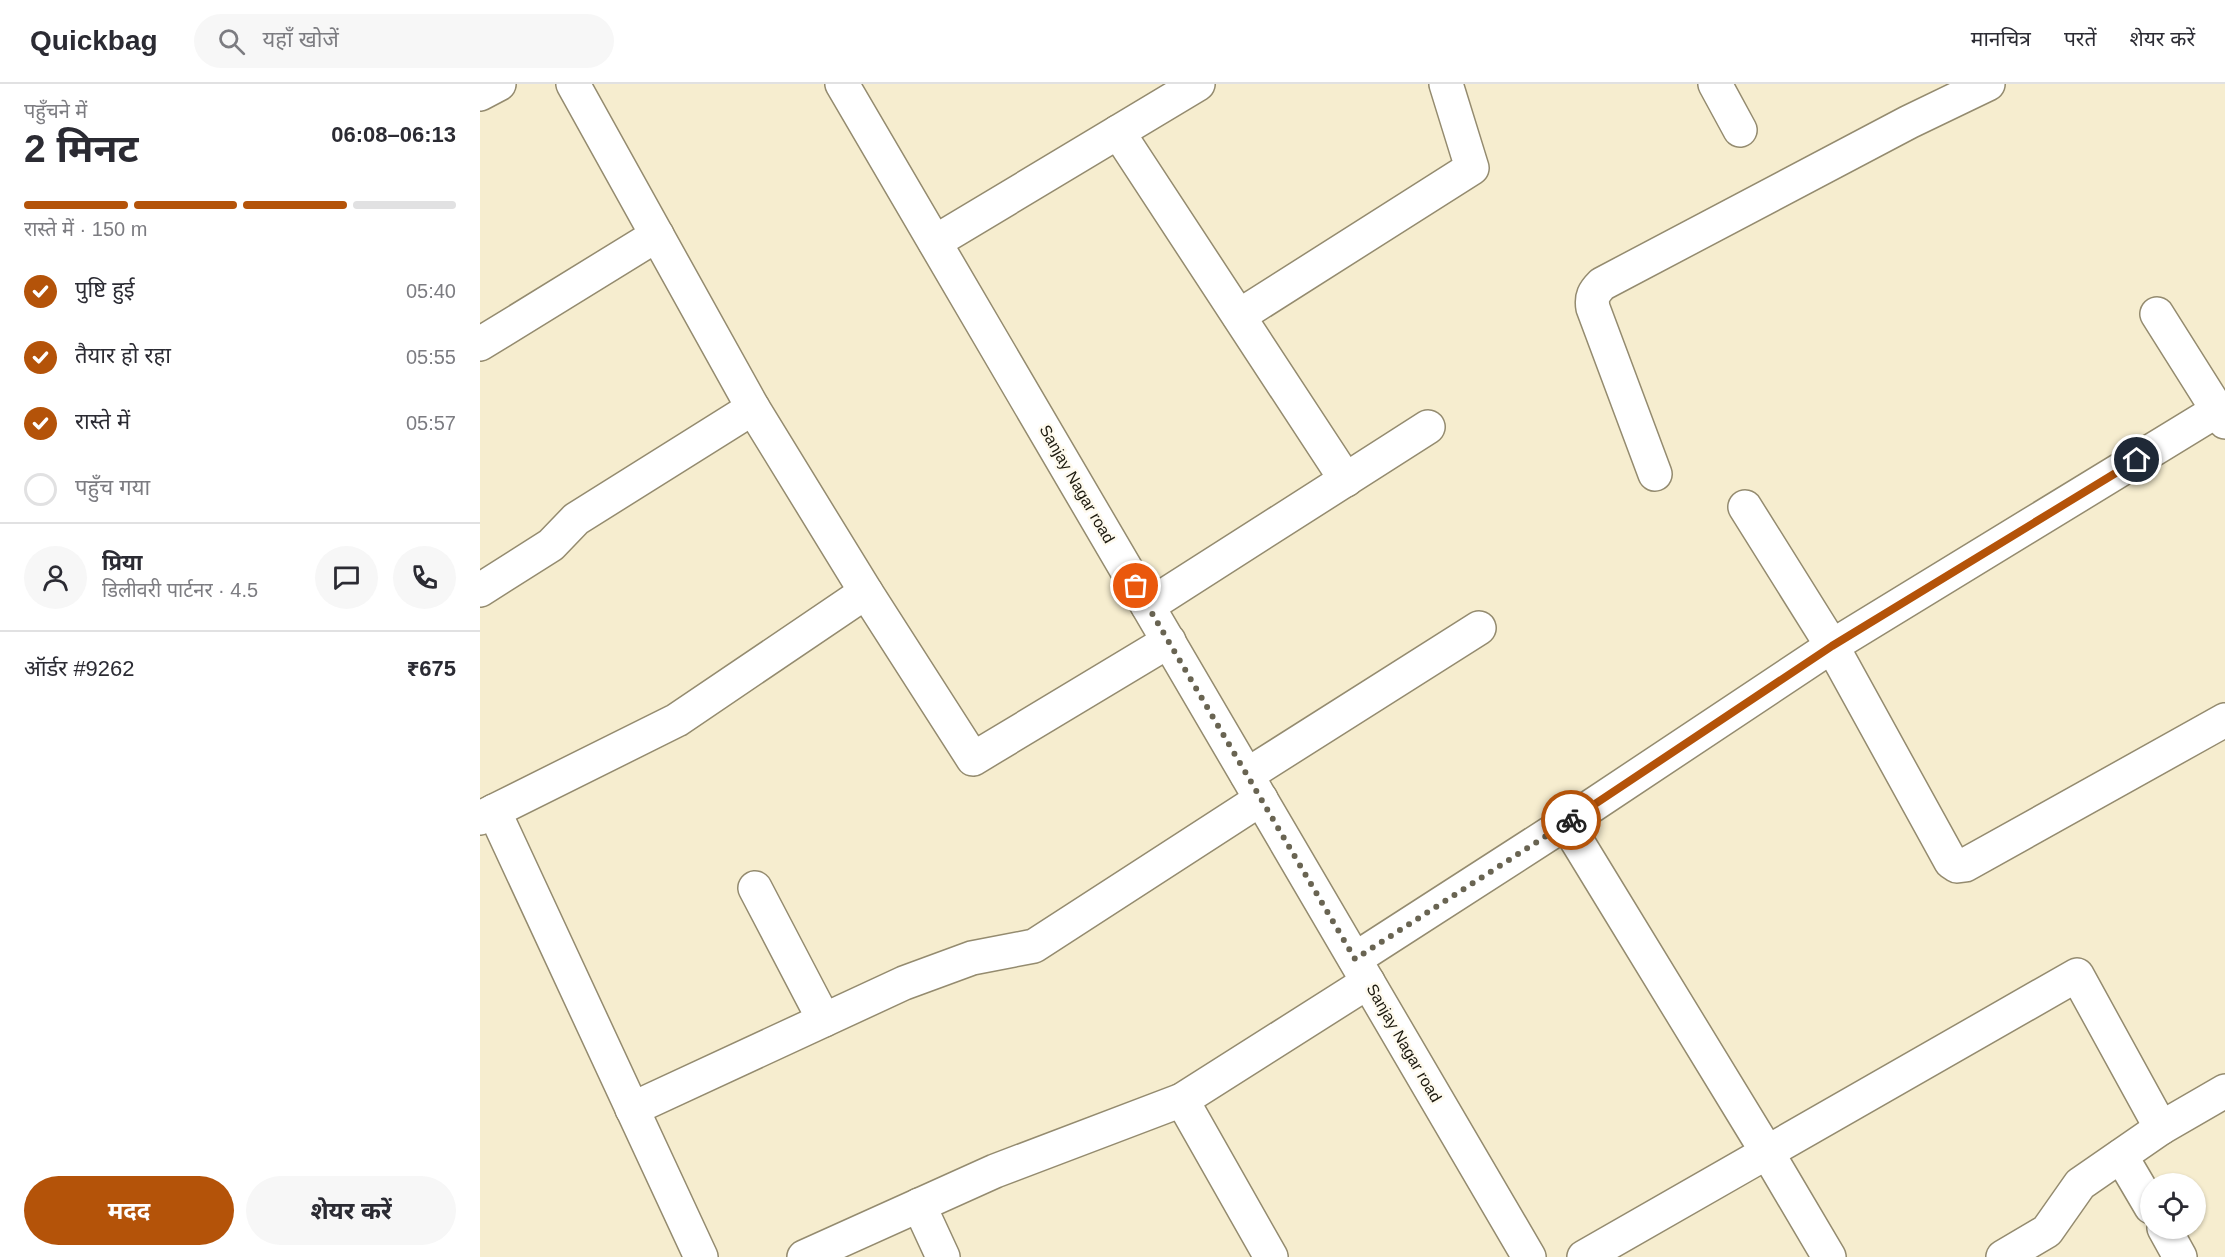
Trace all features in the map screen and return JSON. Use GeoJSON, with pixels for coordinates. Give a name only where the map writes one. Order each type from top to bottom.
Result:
{"type":"FeatureCollection","features":[{"type":"Feature","properties":{"kind":"street"},"geometry":{"type":"LineString","coordinates":[[480,94],[498,84]]}},
{"type":"Feature","properties":{"kind":"street"},"geometry":{"type":"LineString","coordinates":[[573,84],[753,408],[866,592],[973,759],[1169,641]]}},
{"type":"Feature","properties":{"kind":"street","name":"Sanjay Nagar road"},"geometry":{"type":"LineString","coordinates":[[842,84],[1529,1257]]}},
{"type":"Feature","properties":{"kind":"street"},"geometry":{"type":"LineString","coordinates":[[935,242],[1198,84]]}},
{"type":"Feature","properties":{"kind":"street"},"geometry":{"type":"LineString","coordinates":[[1239,316],[1472,168],[1446,84]]}},
{"type":"Feature","properties":{"kind":"street"},"geometry":{"type":"LineString","coordinates":[[1715,84],[1740,130]]}},
{"type":"Feature","properties":{"kind":"street"},"geometry":{"type":"LineString","coordinates":[[1655,474],[1593,308],[1592,300],[1595,291],[1602,284],[1887,133],[1988,84]]}},
{"type":"Feature","properties":{"kind":"street"},"geometry":{"type":"LineString","coordinates":[[1118,132],[1346,480]]}},
{"type":"Feature","properties":{"kind":"street"},"geometry":{"type":"LineString","coordinates":[[480,344],[657,235]]}},
{"type":"Feature","properties":{"kind":"street"},"geometry":{"type":"LineString","coordinates":[[804,1257],[995,1171],[1182,1100],[1566,823],[1832,646],[2221,416],[2157,315]]}},
{"type":"Feature","properties":{"kind":"street"},"geometry":{"type":"LineString","coordinates":[[480,590],[551,544],[576,519],[753,408]]}},
{"type":"Feature","properties":{"kind":"street"},"geometry":{"type":"LineString","coordinates":[[1148,606],[1428,427]]}},
{"type":"Feature","properties":{"kind":"street"},"geometry":{"type":"LineString","coordinates":[[1745,507],[1832,646],[1951,862],[1957,866],[1965,865],[2225,720]]}},
{"type":"Feature","properties":{"kind":"street"},"geometry":{"type":"LineString","coordinates":[[701,1257],[632,1109],[487,815],[677,720],[866,592]]}},
{"type":"Feature","properties":{"kind":"street"},"geometry":{"type":"LineString","coordinates":[[632,1109],[904,983],[972,958],[1034,946],[1479,628]]}},
{"type":"Feature","properties":{"kind":"street"},"geometry":{"type":"LineString","coordinates":[[1566,823],[1829,1257]]}},
{"type":"Feature","properties":{"kind":"street"},"geometry":{"type":"LineString","coordinates":[[755,888],[824,1020]]}},
{"type":"Feature","properties":{"kind":"street"},"geometry":{"type":"LineString","coordinates":[[1584,1257],[2077,975],[2161,1128]]}},
{"type":"Feature","properties":{"kind":"street"},"geometry":{"type":"LineString","coordinates":[[2003,1257],[2047,1231],[2080,1184],[2161,1128],[2225,1091]]}},
{"type":"Feature","properties":{"kind":"street"},"geometry":{"type":"LineString","coordinates":[[1182,1100],[1271,1257]]}},
{"type":"Feature","properties":{"kind":"street"},"geometry":{"type":"LineString","coordinates":[[2121,1156],[2140,1188]]}},
{"type":"Feature","properties":{"kind":"street"},"geometry":{"type":"LineString","coordinates":[[919,1205],[943,1257]]}},
{"type":"Feature","properties":{"kind":"street"},"geometry":{"type":"LineString","coordinates":[[2170,1239],[2180,1257]]}},
{"type":"Feature","properties":{"kind":"way so far"},"geometry":{"type":"LineString","coordinates":[[1136,586],[1355,959],[1571,820]]}},
{"type":"Feature","properties":{"kind":"route"},"geometry":{"type":"LineString","coordinates":[[1571,820],[1832,646],[2137,460]]}}]}
